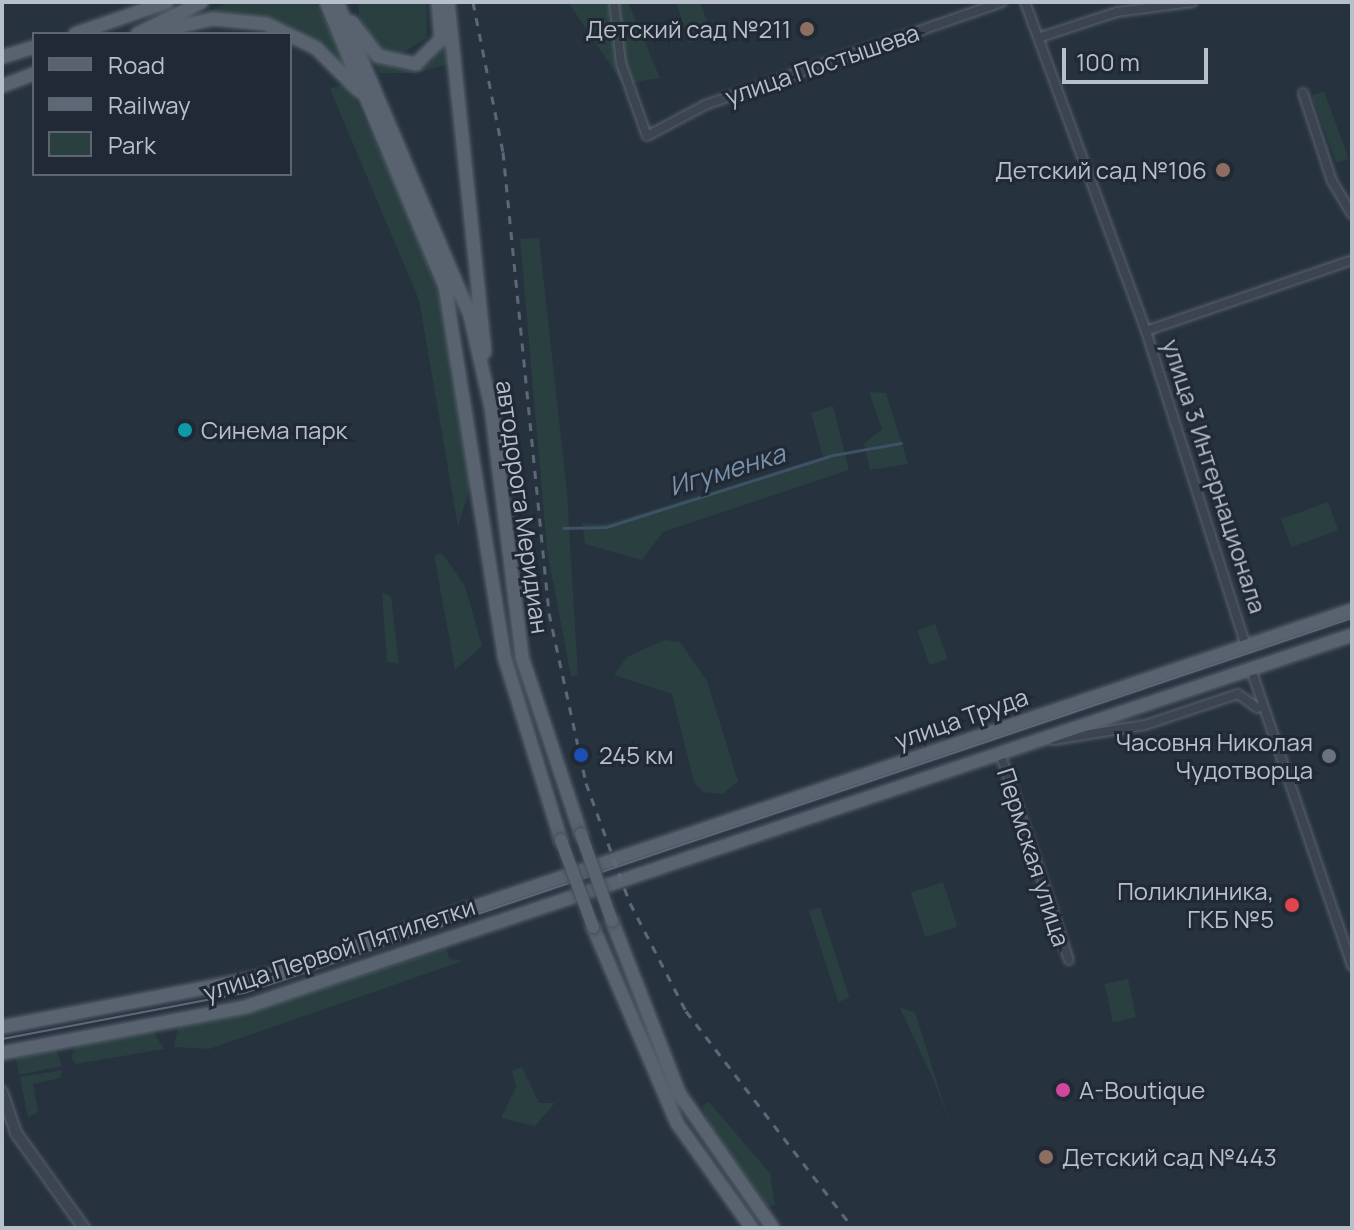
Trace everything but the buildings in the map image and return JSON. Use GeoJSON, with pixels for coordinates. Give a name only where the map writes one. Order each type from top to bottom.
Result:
{"type":"FeatureCollection","features":[{"type":"Feature","properties":{"kind":"main road"},"geometry":{"type":"LineString","coordinates":[[89,32],[116,28],[151,2]]}},
{"type":"Feature","properties":{"kind":"main road"},"geometry":{"type":"LineString","coordinates":[[138,13],[167,2]]}},
{"type":"Feature","properties":{"kind":"main road"},"geometry":{"type":"LineString","coordinates":[[141,32],[202,2]]}},
{"type":"Feature","properties":{"kind":"main road","name":"автодорога Меридиан"},"geometry":{"type":"LineString","coordinates":[[326,2],[384,131],[455,322],[504,656],[561,840],[593,927],[677,1123],[752,1228]]}},
{"type":"Feature","properties":{"kind":"main road"},"geometry":{"type":"LineString","coordinates":[[338,2],[370,48],[403,66],[435,50],[443,23],[438,2]]}},
{"type":"Feature","properties":{"kind":"main road","name":"автодорога Меридиан"},"geometry":{"type":"LineString","coordinates":[[338,2],[458,276],[491,407],[519,643],[581,834],[679,1093],[773,1228]]}},
{"type":"Feature","properties":{"kind":"main road"},"geometry":{"type":"LineString","coordinates":[[448,2],[491,407]]}},
{"type":"Feature","properties":{"kind":"main road"},"geometry":{"type":"LineString","coordinates":[[155,32],[213,19],[277,27],[285,32]]}},
{"type":"Feature","properties":{"kind":"main road"},"geometry":{"type":"LineString","coordinates":[[292,36],[331,60],[384,131]]}},
{"type":"Feature","properties":{"kind":"main road"},"geometry":{"type":"LineString","coordinates":[[2,57],[32,48]]}},
{"type":"Feature","properties":{"kind":"main road"},"geometry":{"type":"LineString","coordinates":[[2,86],[32,75]]}},
{"type":"Feature","properties":{"kind":"main road","name":"улица Труда"},"geometry":{"type":"LineString","coordinates":[[584,868],[1352,610]]}},
{"type":"Feature","properties":{"kind":"main road","name":"улица Труда"},"geometry":{"type":"LineString","coordinates":[[591,890],[1352,635]]}},
{"type":"Feature","properties":{"kind":"main road","name":"улица 3 Интернационала"},"geometry":{"type":"LineString","coordinates":[[1246,646],[1251,669]]}},
{"type":"Feature","properties":{"kind":"main road","name":"улица Первой Пятилетки"},"geometry":{"type":"LineString","coordinates":[[2,1027],[249,982],[584,868]]}},
{"type":"Feature","properties":{"kind":"main road","name":"улица Первой Пятилетки"},"geometry":{"type":"LineString","coordinates":[[2,1053],[234,1010],[591,890]]}},
{"type":"Feature","properties":{"kind":"street","name":"улица Постышева"},"geometry":{"type":"LineString","coordinates":[[614,2],[621,63],[647,136],[705,105],[1002,2]]}},
{"type":"Feature","properties":{"kind":"street","name":"улица 3 Интернационала"},"geometry":{"type":"LineString","coordinates":[[1025,2],[1041,37],[1146,331],[1246,646]]}},
{"type":"Feature","properties":{"kind":"street"},"geometry":{"type":"LineString","coordinates":[[1041,37],[1117,12],[1192,2]]}},
{"type":"Feature","properties":{"kind":"street"},"geometry":{"type":"LineString","coordinates":[[1303,93],[1332,181],[1352,214]]}},
{"type":"Feature","properties":{"kind":"street"},"geometry":{"type":"LineString","coordinates":[[1146,331],[1352,260]]}},
{"type":"Feature","properties":{"kind":"street","name":"улица 3 Интернационала"},"geometry":{"type":"LineString","coordinates":[[1251,669],[1260,710],[1352,966]]}},
{"type":"Feature","properties":{"kind":"street"},"geometry":{"type":"LineString","coordinates":[[1026,744],[1145,725],[1238,694],[1260,710]]}},
{"type":"Feature","properties":{"kind":"street","name":"Пермская улица"},"geometry":{"type":"LineString","coordinates":[[1000,753],[1069,960]]}},
{"type":"Feature","properties":{"kind":"street"},"geometry":{"type":"LineString","coordinates":[[2,1092],[16,1133],[84,1228]]}},
{"type":"Feature","properties":{"kind":"green space"},"geometry":{"type":"Polygon","coordinates":[[[231,2],[315,2],[350,70],[287,25],[198,15],[231,2]]]}},
{"type":"Feature","properties":{"kind":"green space"},"geometry":{"type":"Polygon","coordinates":[[[359,2],[426,2],[427,38],[397,56],[379,50],[359,17],[359,2]]]}},
{"type":"Feature","properties":{"kind":"green space"},"geometry":{"type":"Polygon","coordinates":[[[568,2],[628,2],[660,78],[623,84],[568,2]]]}},
{"type":"Feature","properties":{"kind":"green space"},"geometry":{"type":"Polygon","coordinates":[[[700,2],[712,35],[690,43],[676,3],[700,2]]]}},
{"type":"Feature","properties":{"kind":"green space"},"geometry":{"type":"Polygon","coordinates":[[[448,27],[452,63],[416,73],[380,73],[372,58],[405,71],[431,62],[448,27]]]}},
{"type":"Feature","properties":{"kind":"green space"},"geometry":{"type":"Polygon","coordinates":[[[347,82],[412,221],[450,328],[472,480],[458,527],[419,300],[330,89],[347,82]]]}},
{"type":"Feature","properties":{"kind":"green space"},"geometry":{"type":"Polygon","coordinates":[[[1324,91],[1349,159],[1336,163],[1312,95],[1324,91]]]}},
{"type":"Feature","properties":{"kind":"green space"},"geometry":{"type":"Polygon","coordinates":[[[539,238],[567,493],[578,675],[571,677],[547,550],[520,239],[539,238]]]}},
{"type":"Feature","properties":{"kind":"green space"},"geometry":{"type":"Polygon","coordinates":[[[869,392],[886,393],[908,464],[870,470],[864,444],[882,429],[869,392]]]}},
{"type":"Feature","properties":{"kind":"green space"},"geometry":{"type":"Polygon","coordinates":[[[833,406],[849,470],[663,532],[642,560],[585,544],[582,523],[606,524],[823,457],[811,413],[833,406]]]}},
{"type":"Feature","properties":{"kind":"green space"},"geometry":{"type":"Polygon","coordinates":[[[1328,502],[1338,530],[1291,547],[1281,519],[1328,502]]]}},
{"type":"Feature","properties":{"kind":"green space"},"geometry":{"type":"Polygon","coordinates":[[[442,553],[465,586],[482,646],[455,670],[434,555],[442,553]]]}},
{"type":"Feature","properties":{"kind":"green space"},"geometry":{"type":"Polygon","coordinates":[[[382,593],[391,596],[399,664],[387,662],[382,593]]]}},
{"type":"Feature","properties":{"kind":"green space"},"geometry":{"type":"Polygon","coordinates":[[[935,624],[948,659],[930,665],[917,630],[935,624]]]}},
{"type":"Feature","properties":{"kind":"green space"},"geometry":{"type":"Polygon","coordinates":[[[664,640],[680,642],[707,681],[738,781],[723,794],[703,792],[694,782],[672,694],[614,675],[627,657],[664,640]]]}},
{"type":"Feature","properties":{"kind":"green space"},"geometry":{"type":"Polygon","coordinates":[[[943,882],[958,927],[925,937],[911,893],[943,882]]]}},
{"type":"Feature","properties":{"kind":"green space"},"geometry":{"type":"Polygon","coordinates":[[[820,907],[850,998],[838,1002],[809,911],[820,907]]]}},
{"type":"Feature","properties":{"kind":"green space"},"geometry":{"type":"Polygon","coordinates":[[[446,949],[450,959],[463,961],[209,1049],[174,1047],[178,1026],[239,1015],[446,949]]]}},
{"type":"Feature","properties":{"kind":"green space"},"geometry":{"type":"Polygon","coordinates":[[[1128,979],[1136,1017],[1113,1022],[1105,984],[1128,979]]]}},
{"type":"Feature","properties":{"kind":"green space"},"geometry":{"type":"Polygon","coordinates":[[[900,1008],[915,1012],[952,1131],[937,1088],[900,1008]]]}},
{"type":"Feature","properties":{"kind":"green space"},"geometry":{"type":"Polygon","coordinates":[[[153,1031],[164,1049],[76,1064],[71,1057],[76,1044],[153,1031]]]}},
{"type":"Feature","properties":{"kind":"green space"},"geometry":{"type":"Polygon","coordinates":[[[56,1049],[62,1066],[19,1075],[16,1059],[56,1049]]]}},
{"type":"Feature","properties":{"kind":"green space"},"geometry":{"type":"Polygon","coordinates":[[[522,1067],[539,1103],[555,1103],[535,1126],[501,1118],[516,1087],[512,1071],[522,1067]]]}},
{"type":"Feature","properties":{"kind":"green space"},"geometry":{"type":"Polygon","coordinates":[[[63,1070],[60,1078],[33,1084],[38,1112],[28,1118],[20,1077],[63,1070]]]}},
{"type":"Feature","properties":{"kind":"green space"},"geometry":{"type":"Polygon","coordinates":[[[709,1102],[770,1173],[775,1205],[768,1207],[725,1147],[702,1106],[709,1102]]]}},
{"type":"Feature","properties":{"kind":"waterway","name":"Игуменка"},"geometry":{"type":"LineString","coordinates":[[563,528],[606,527],[833,455],[901,443]]}},
{"type":"Feature","properties":{"kind":"tram line"},"geometry":{"type":"LineString","coordinates":[[2,1039],[244,993],[1352,618]]}},
{"type":"Feature","properties":{"kind":"railway"},"geometry":{"type":"LineString","coordinates":[[473,2],[503,152],[549,613],[586,783],[630,903],[686,1011],[853,1228]]}},
{"type":"Feature","properties":{"kind":"place","name":"Детский сад №211"},"geometry":{"type":"Point","coordinates":[807,29]}},
{"type":"Feature","properties":{"kind":"place","name":"Детский сад №106"},"geometry":{"type":"Point","coordinates":[1223,170]}},
{"type":"Feature","properties":{"kind":"place","name":"Синема парк"},"geometry":{"type":"Point","coordinates":[185,430]}},
{"type":"Feature","properties":{"kind":"place","name":"245 км"},"geometry":{"type":"Point","coordinates":[581,755]}},
{"type":"Feature","properties":{"kind":"place","name":"Часовня Николая Чудотворца"},"geometry":{"type":"Point","coordinates":[1329,756]}},
{"type":"Feature","properties":{"kind":"place","name":"Поликлиника, ГКБ №5"},"geometry":{"type":"Point","coordinates":[1292,905]}},
{"type":"Feature","properties":{"kind":"place","name":"A-Boutique"},"geometry":{"type":"Point","coordinates":[1063,1090]}},
{"type":"Feature","properties":{"kind":"place","name":"Детский сад №443"},"geometry":{"type":"Point","coordinates":[1046,1157]}}]}
